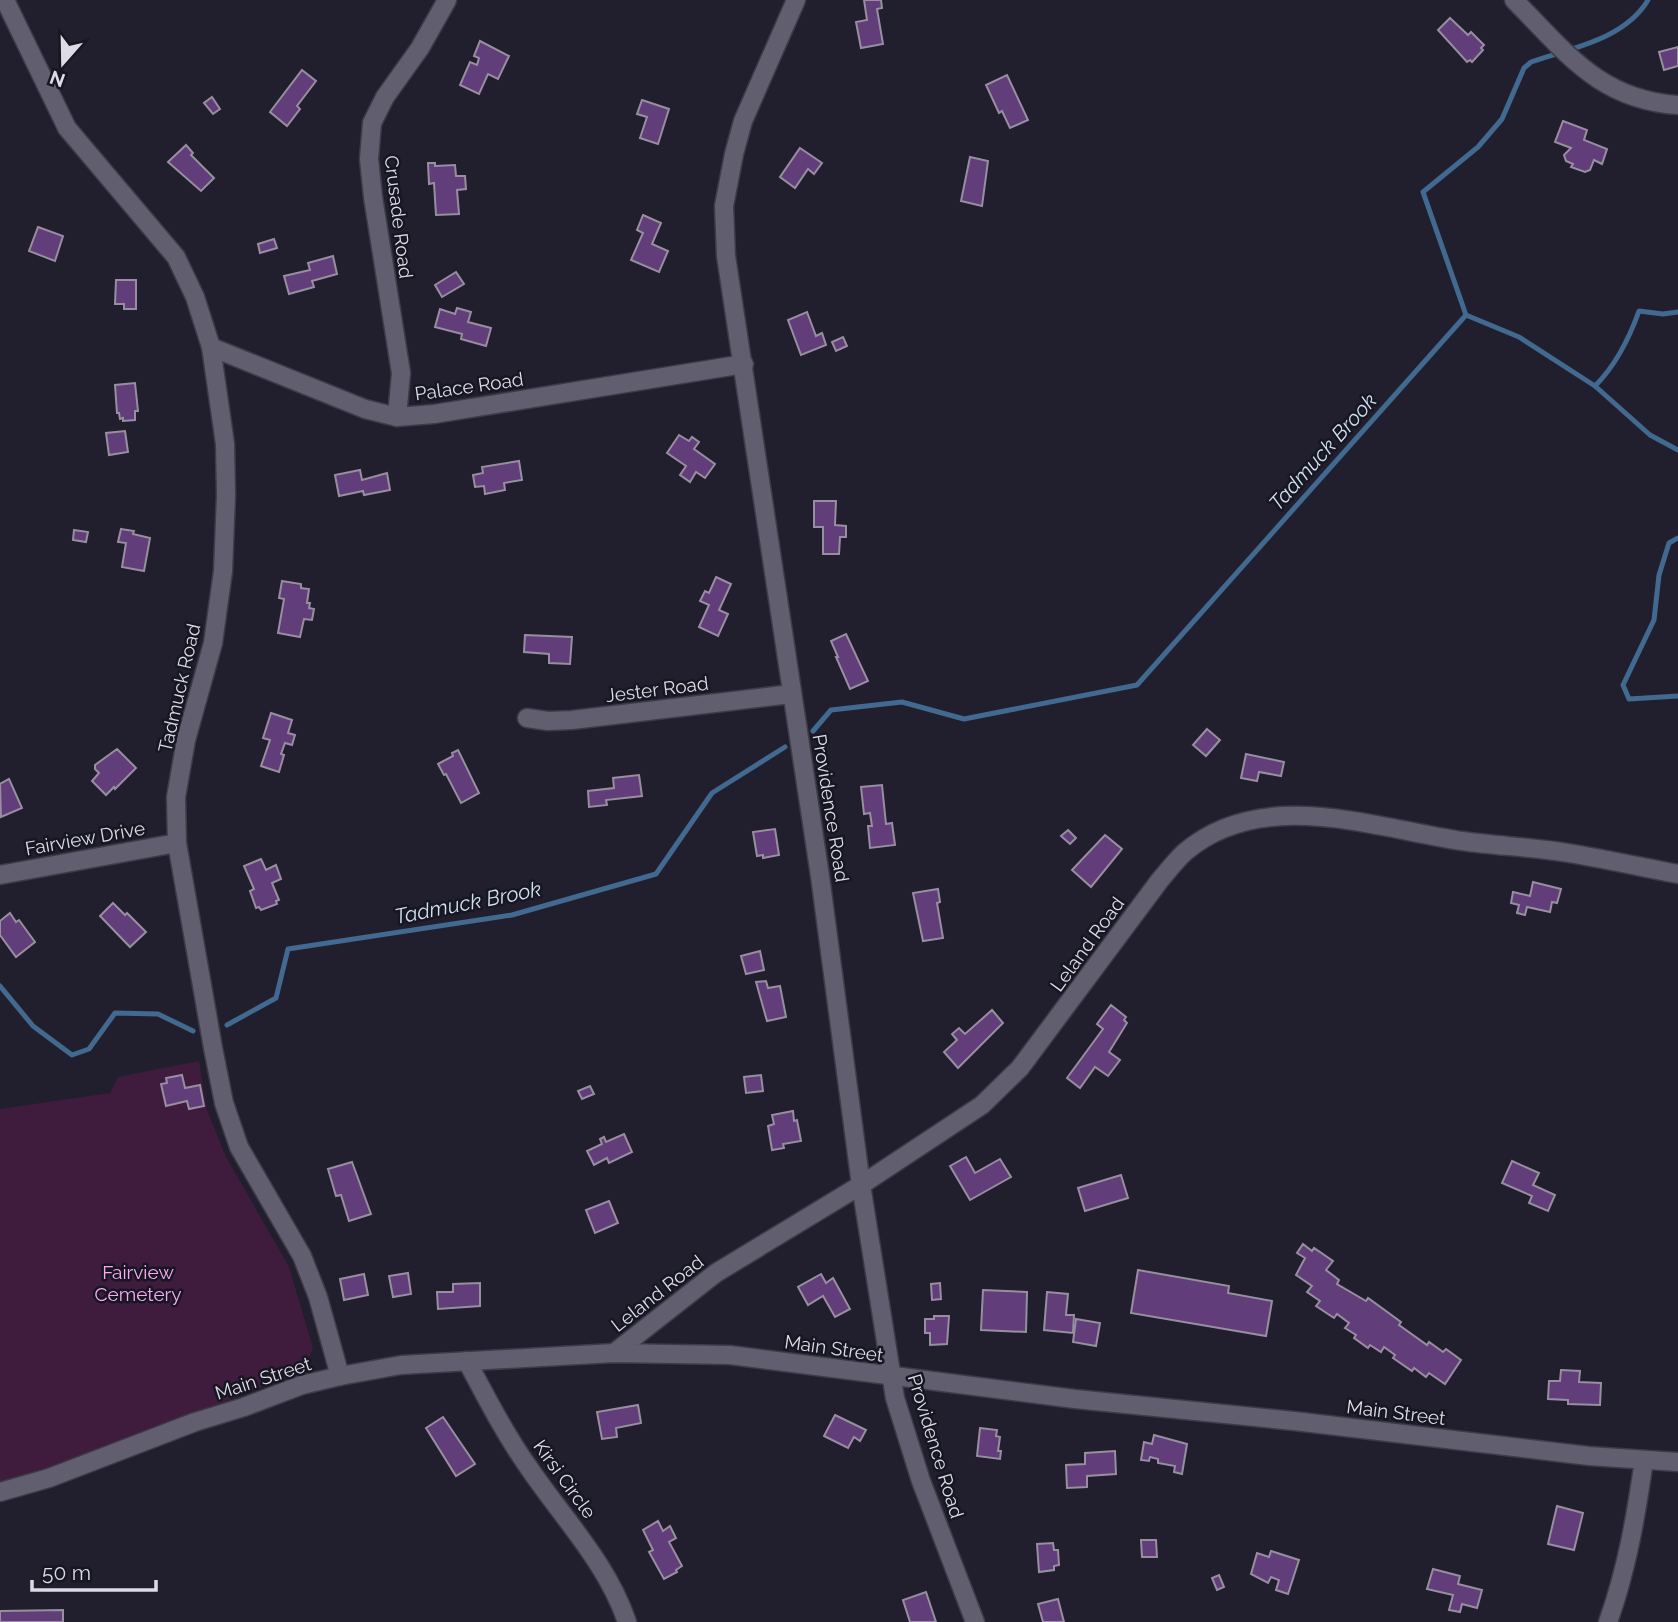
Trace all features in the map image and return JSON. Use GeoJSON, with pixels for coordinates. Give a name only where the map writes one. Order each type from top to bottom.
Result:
{"type":"FeatureCollection","features":[{"type":"Feature","properties":{"kind":"street","name":"Tadmuck Road"},"geometry":{"type":"LineString","coordinates":[[5,0],[67,128],[176,257],[195,297],[211,346],[225,444],[223,571],[213,643],[186,740],[176,797],[177,843],[224,1103],[239,1147],[302,1256],[318,1297],[340,1376]]}},
{"type":"Feature","properties":{"kind":"street","name":"Crusade Road"},"geometry":{"type":"LineString","coordinates":[[397,417],[401,373],[373,197],[369,159],[372,123],[385,97],[420,48],[447,0]]}},
{"type":"Feature","properties":{"kind":"street","name":"Providence Road"},"geometry":{"type":"LineString","coordinates":[[796,0],[743,121],[724,206],[726,256],[820,876],[861,1185],[895,1398],[921,1481],[975,1622]]}},
{"type":"Feature","properties":{"kind":"street"},"geometry":{"type":"LineString","coordinates":[[1514,0],[1592,76],[1623,94],[1652,104],[1678,106]]}},
{"type":"Feature","properties":{"kind":"street","name":"Palace Road"},"geometry":{"type":"LineString","coordinates":[[211,346],[365,409],[397,417],[434,414],[744,363]]}},
{"type":"Feature","properties":{"kind":"street","name":"Jester Road"},"geometry":{"type":"LineString","coordinates":[[527,718],[572,720],[791,694]]}},
{"type":"Feature","properties":{"kind":"street","name":"Leland Road"},"geometry":{"type":"LineString","coordinates":[[614,1353],[716,1273],[861,1185],[982,1105],[1020,1068],[1160,880],[1185,852],[1211,835],[1264,818],[1322,816],[1463,841],[1566,853],[1678,874]]}},
{"type":"Feature","properties":{"kind":"street","name":"Fairview Drive"},"geometry":{"type":"LineString","coordinates":[[0,875],[177,843]]}},
{"type":"Feature","properties":{"kind":"street","name":"Main Street"},"geometry":{"type":"LineString","coordinates":[[0,1492],[49,1478],[195,1422],[302,1385],[340,1376],[401,1366],[614,1353],[730,1355],[892,1377],[1678,1462]]}},
{"type":"Feature","properties":{"kind":"street","name":"Kirsi Circle"},"geometry":{"type":"LineString","coordinates":[[467,1361],[494,1414],[529,1469],[579,1533],[620,1602],[627,1622]]}},
{"type":"Feature","properties":{"kind":"street"},"geometry":{"type":"LineString","coordinates":[[1608,1622],[1621,1587],[1632,1543],[1644,1460]]}},
{"type":"Feature","properties":{"kind":"green space","name":"Fairview Cemetery"},"geometry":{"type":"Polygon","coordinates":[[[199,1061],[207,1110],[225,1155],[289,1267],[313,1348],[303,1371],[52,1469],[0,1482],[0,1109],[110,1093],[118,1077],[199,1061]]]}},
{"type":"Feature","properties":{"kind":"building"},"geometry":{"type":"Polygon","coordinates":[[[864,0],[881,0],[882,8],[877,9],[883,44],[861,48],[856,22],[867,20],[864,0]]]}},
{"type":"Feature","properties":{"kind":"building"},"geometry":{"type":"Polygon","coordinates":[[[1450,18],[1468,35],[1471,32],[1484,45],[1472,62],[1467,62],[1438,30],[1450,18]]]}},
{"type":"Feature","properties":{"kind":"building"},"geometry":{"type":"Polygon","coordinates":[[[480,41],[509,56],[498,79],[488,74],[479,94],[460,85],[470,62],[477,65],[479,58],[474,56],[480,41]]]}},
{"type":"Feature","properties":{"kind":"building"},"geometry":{"type":"Polygon","coordinates":[[[1678,47],[1678,66],[1664,70],[1659,52],[1678,47]]]}},
{"type":"Feature","properties":{"kind":"building"},"geometry":{"type":"Polygon","coordinates":[[[302,70],[316,81],[297,106],[300,109],[287,126],[270,112],[302,70]]]}},
{"type":"Feature","properties":{"kind":"building"},"geometry":{"type":"Polygon","coordinates":[[[1007,75],[1028,120],[1010,128],[1002,111],[999,113],[986,85],[1007,75]]]}},
{"type":"Feature","properties":{"kind":"building"},"geometry":{"type":"Polygon","coordinates":[[[212,97],[220,109],[213,114],[204,103],[212,97]]]}},
{"type":"Feature","properties":{"kind":"building"},"geometry":{"type":"Polygon","coordinates":[[[642,100],[669,109],[658,144],[640,138],[647,117],[637,114],[642,100]]]}},
{"type":"Feature","properties":{"kind":"building"},"geometry":{"type":"Polygon","coordinates":[[[1563,121],[1587,130],[1584,140],[1607,149],[1602,164],[1594,160],[1590,170],[1585,172],[1571,167],[1573,164],[1566,161],[1564,155],[1571,148],[1555,142],[1563,121]]]}},
{"type":"Feature","properties":{"kind":"building"},"geometry":{"type":"Polygon","coordinates":[[[186,145],[193,153],[191,155],[214,178],[201,191],[168,162],[186,145]]]}},
{"type":"Feature","properties":{"kind":"building"},"geometry":{"type":"Polygon","coordinates":[[[800,148],[822,163],[814,174],[808,169],[795,188],[780,177],[800,148]]]}},
{"type":"Feature","properties":{"kind":"building"},"geometry":{"type":"Polygon","coordinates":[[[970,157],[988,161],[982,206],[961,201],[970,157]]]}},
{"type":"Feature","properties":{"kind":"building"},"geometry":{"type":"Polygon","coordinates":[[[428,163],[435,163],[435,166],[455,165],[456,176],[465,176],[466,189],[457,190],[459,214],[436,215],[434,183],[429,184],[428,163]]]}},
{"type":"Feature","properties":{"kind":"building"},"geometry":{"type":"Polygon","coordinates":[[[643,215],[661,223],[652,244],[668,251],[659,272],[631,260],[643,233],[637,230],[643,215]]]}},
{"type":"Feature","properties":{"kind":"building"},"geometry":{"type":"Polygon","coordinates":[[[38,227],[63,236],[55,261],[29,251],[38,227]]]}},
{"type":"Feature","properties":{"kind":"building"},"geometry":{"type":"Polygon","coordinates":[[[274,239],[277,248],[260,253],[258,244],[274,239]]]}},
{"type":"Feature","properties":{"kind":"building"},"geometry":{"type":"Polygon","coordinates":[[[333,256],[337,274],[312,281],[314,287],[289,294],[284,276],[310,270],[308,263],[333,256]]]}},
{"type":"Feature","properties":{"kind":"building"},"geometry":{"type":"Polygon","coordinates":[[[456,272],[464,284],[442,297],[435,285],[456,272]]]}},
{"type":"Feature","properties":{"kind":"building"},"geometry":{"type":"Polygon","coordinates":[[[116,280],[136,280],[136,309],[124,309],[124,304],[115,304],[116,280]]]}},
{"type":"Feature","properties":{"kind":"building"},"geometry":{"type":"Polygon","coordinates":[[[457,308],[471,312],[468,322],[491,328],[486,346],[461,339],[462,334],[435,327],[440,309],[455,314],[457,308]]]}},
{"type":"Feature","properties":{"kind":"building"},"geometry":{"type":"Polygon","coordinates":[[[807,312],[816,336],[822,333],[826,345],[801,355],[788,320],[807,312]]]}},
{"type":"Feature","properties":{"kind":"building"},"geometry":{"type":"Polygon","coordinates":[[[843,337],[847,346],[836,351],[832,342],[843,337]]]}},
{"type":"Feature","properties":{"kind":"building"},"geometry":{"type":"Polygon","coordinates":[[[135,383],[138,411],[135,411],[135,420],[123,421],[117,413],[115,385],[135,383]]]}},
{"type":"Feature","properties":{"kind":"building"},"geometry":{"type":"Polygon","coordinates":[[[125,431],[128,452],[109,455],[106,433],[125,431]]]}},
{"type":"Feature","properties":{"kind":"building"},"geometry":{"type":"Polygon","coordinates":[[[679,435],[689,441],[692,437],[699,442],[694,449],[715,464],[705,478],[696,472],[690,482],[680,475],[686,466],[667,453],[679,435]]]}},
{"type":"Feature","properties":{"kind":"building"},"geometry":{"type":"Polygon","coordinates":[[[519,461],[522,480],[504,483],[505,490],[485,494],[484,486],[475,487],[473,475],[483,473],[482,467],[519,461]]]}},
{"type":"Feature","properties":{"kind":"building"},"geometry":{"type":"Polygon","coordinates":[[[360,470],[362,480],[387,473],[390,490],[364,495],[363,491],[339,496],[335,475],[360,470]]]}},
{"type":"Feature","properties":{"kind":"building"},"geometry":{"type":"Polygon","coordinates":[[[814,501],[836,501],[835,525],[846,526],[846,537],[840,537],[839,554],[823,554],[823,527],[814,527],[814,501]]]}},
{"type":"Feature","properties":{"kind":"building"},"geometry":{"type":"Polygon","coordinates":[[[121,529],[150,538],[144,571],[122,567],[126,543],[118,542],[121,529]]]}},
{"type":"Feature","properties":{"kind":"building"},"geometry":{"type":"Polygon","coordinates":[[[74,530],[88,532],[86,542],[73,540],[74,530]]]}},
{"type":"Feature","properties":{"kind":"building"},"geometry":{"type":"Polygon","coordinates":[[[716,577],[731,584],[719,610],[728,614],[718,636],[699,627],[709,605],[700,601],[705,591],[709,593],[716,577]]]}},
{"type":"Feature","properties":{"kind":"building"},"geometry":{"type":"Polygon","coordinates":[[[282,581],[301,584],[301,588],[309,589],[307,603],[310,603],[309,608],[314,609],[312,620],[304,619],[300,637],[278,633],[284,599],[279,598],[282,581]]]}},
{"type":"Feature","properties":{"kind":"building"},"geometry":{"type":"Polygon","coordinates":[[[846,634],[868,681],[850,689],[831,641],[846,634]]]}},
{"type":"Feature","properties":{"kind":"building"},"geometry":{"type":"Polygon","coordinates":[[[525,635],[572,637],[570,664],[549,663],[549,654],[524,652],[525,635]]]}},
{"type":"Feature","properties":{"kind":"building"},"geometry":{"type":"Polygon","coordinates":[[[271,713],[292,720],[288,733],[295,735],[292,745],[285,743],[279,772],[261,766],[270,740],[263,738],[271,713]]]}},
{"type":"Feature","properties":{"kind":"building"},"geometry":{"type":"Polygon","coordinates":[[[1207,729],[1220,740],[1206,756],[1193,745],[1207,729]]]}},
{"type":"Feature","properties":{"kind":"building"},"geometry":{"type":"Polygon","coordinates":[[[117,749],[136,768],[106,795],[92,781],[99,773],[95,765],[117,749]]]}},
{"type":"Feature","properties":{"kind":"building"},"geometry":{"type":"Polygon","coordinates":[[[458,750],[479,793],[461,803],[438,764],[458,750]]]}},
{"type":"Feature","properties":{"kind":"building"},"geometry":{"type":"Polygon","coordinates":[[[1246,754],[1284,762],[1281,776],[1259,772],[1257,781],[1241,778],[1246,754]]]}},
{"type":"Feature","properties":{"kind":"building"},"geometry":{"type":"Polygon","coordinates":[[[639,775],[642,796],[606,800],[607,805],[589,807],[588,791],[614,788],[613,778],[639,775]]]}},
{"type":"Feature","properties":{"kind":"building"},"geometry":{"type":"Polygon","coordinates":[[[9,779],[22,808],[1,817],[0,784],[9,779]]]}},
{"type":"Feature","properties":{"kind":"building"},"geometry":{"type":"Polygon","coordinates":[[[882,785],[886,824],[892,823],[895,845],[870,848],[868,826],[872,826],[870,813],[864,814],[861,787],[882,785]]]}},
{"type":"Feature","properties":{"kind":"building"},"geometry":{"type":"Polygon","coordinates":[[[775,829],[779,855],[763,858],[763,855],[757,856],[753,832],[775,829]]]}},
{"type":"Feature","properties":{"kind":"building"},"geometry":{"type":"Polygon","coordinates":[[[1068,830],[1076,838],[1070,844],[1061,836],[1068,830]]]}},
{"type":"Feature","properties":{"kind":"building"},"geometry":{"type":"Polygon","coordinates":[[[1105,835],[1122,849],[1091,887],[1072,870],[1105,835]]]}},
{"type":"Feature","properties":{"kind":"building"},"geometry":{"type":"Polygon","coordinates":[[[261,859],[266,870],[276,865],[281,879],[272,883],[279,900],[276,901],[277,904],[261,910],[256,908],[250,891],[254,889],[244,866],[261,859]]]}},
{"type":"Feature","properties":{"kind":"building"},"geometry":{"type":"Polygon","coordinates":[[[1533,882],[1561,889],[1557,903],[1552,902],[1550,912],[1527,907],[1525,915],[1517,913],[1519,905],[1511,903],[1513,892],[1530,896],[1533,882]]]}},
{"type":"Feature","properties":{"kind":"building"},"geometry":{"type":"Polygon","coordinates":[[[938,889],[940,902],[937,903],[943,938],[923,941],[913,893],[938,889]]]}},
{"type":"Feature","properties":{"kind":"building"},"geometry":{"type":"Polygon","coordinates":[[[113,903],[146,932],[130,947],[100,916],[113,903]]]}},
{"type":"Feature","properties":{"kind":"building"},"geometry":{"type":"Polygon","coordinates":[[[10,913],[16,922],[19,920],[35,942],[16,957],[0,935],[0,921],[10,913]]]}},
{"type":"Feature","properties":{"kind":"building"},"geometry":{"type":"Polygon","coordinates":[[[760,951],[764,970],[746,974],[741,956],[760,951]]]}},
{"type":"Feature","properties":{"kind":"building"},"geometry":{"type":"Polygon","coordinates":[[[766,981],[768,988],[780,986],[786,1017],[767,1021],[756,982],[766,981]]]}},
{"type":"Feature","properties":{"kind":"building"},"geometry":{"type":"Polygon","coordinates":[[[1111,1005],[1126,1017],[1124,1020],[1127,1023],[1109,1052],[1120,1060],[1108,1076],[1095,1067],[1080,1088],[1067,1078],[1103,1029],[1097,1024],[1111,1005]]]}},
{"type":"Feature","properties":{"kind":"building"},"geometry":{"type":"Polygon","coordinates":[[[992,1010],[1003,1023],[958,1068],[944,1052],[957,1040],[952,1034],[959,1028],[965,1034],[992,1010]]]}},
{"type":"Feature","properties":{"kind":"building"},"geometry":{"type":"Polygon","coordinates":[[[182,1075],[185,1088],[200,1085],[204,1106],[189,1109],[187,1101],[166,1106],[161,1084],[167,1083],[166,1078],[182,1075]]]}},
{"type":"Feature","properties":{"kind":"building"},"geometry":{"type":"Polygon","coordinates":[[[761,1075],[763,1091],[746,1093],[744,1077],[761,1075]]]}},
{"type":"Feature","properties":{"kind":"building"},"geometry":{"type":"Polygon","coordinates":[[[590,1086],[594,1094],[582,1099],[578,1091],[590,1086]]]}},
{"type":"Feature","properties":{"kind":"building"},"geometry":{"type":"Polygon","coordinates":[[[793,1111],[801,1141],[783,1144],[784,1148],[772,1150],[768,1126],[774,1124],[772,1115],[793,1111]]]}},
{"type":"Feature","properties":{"kind":"building"},"geometry":{"type":"Polygon","coordinates":[[[624,1134],[632,1152],[609,1163],[607,1158],[594,1165],[587,1151],[602,1144],[600,1139],[604,1137],[606,1142],[624,1134]]]}},
{"type":"Feature","properties":{"kind":"building"},"geometry":{"type":"Polygon","coordinates":[[[966,1157],[975,1173],[1000,1159],[1011,1177],[970,1200],[950,1166],[966,1157]]]}},
{"type":"Feature","properties":{"kind":"building"},"geometry":{"type":"Polygon","coordinates":[[[1512,1161],[1539,1173],[1533,1185],[1555,1195],[1548,1211],[1529,1203],[1532,1196],[1502,1183],[1512,1161]]]}},
{"type":"Feature","properties":{"kind":"building"},"geometry":{"type":"Polygon","coordinates":[[[352,1162],[371,1214],[349,1221],[341,1195],[336,1196],[328,1169],[352,1162]]]}},
{"type":"Feature","properties":{"kind":"building"},"geometry":{"type":"Polygon","coordinates":[[[1121,1175],[1128,1198],[1085,1211],[1078,1188],[1121,1175]]]}},
{"type":"Feature","properties":{"kind":"building"},"geometry":{"type":"Polygon","coordinates":[[[609,1201],[618,1223],[595,1233],[586,1210],[609,1201]]]}},
{"type":"Feature","properties":{"kind":"building"},"geometry":{"type":"Polygon","coordinates":[[[1303,1244],[1333,1261],[1326,1270],[1339,1280],[1337,1284],[1366,1301],[1368,1298],[1427,1345],[1429,1342],[1443,1352],[1446,1349],[1461,1360],[1445,1384],[1429,1373],[1426,1377],[1414,1368],[1412,1371],[1393,1358],[1395,1355],[1384,1347],[1381,1352],[1370,1345],[1368,1348],[1345,1328],[1349,1323],[1337,1314],[1334,1318],[1316,1306],[1320,1301],[1307,1292],[1312,1286],[1296,1275],[1305,1258],[1297,1253],[1303,1244]]]}},
{"type":"Feature","properties":{"kind":"building"},"geometry":{"type":"Polygon","coordinates":[[[1138,1270],[1229,1286],[1228,1293],[1272,1301],[1266,1336],[1131,1313],[1138,1270]]]}},
{"type":"Feature","properties":{"kind":"building"},"geometry":{"type":"Polygon","coordinates":[[[408,1273],[411,1294],[393,1297],[389,1276],[408,1273]]]}},
{"type":"Feature","properties":{"kind":"building"},"geometry":{"type":"Polygon","coordinates":[[[364,1274],[368,1295],[344,1300],[340,1279],[364,1274]]]}},
{"type":"Feature","properties":{"kind":"building"},"geometry":{"type":"Polygon","coordinates":[[[821,1274],[826,1283],[833,1278],[850,1309],[835,1317],[823,1296],[808,1305],[798,1287],[821,1274]]]}},
{"type":"Feature","properties":{"kind":"building"},"geometry":{"type":"Polygon","coordinates":[[[480,1283],[480,1306],[438,1309],[437,1292],[453,1292],[453,1284],[480,1283]]]}},
{"type":"Feature","properties":{"kind":"building"},"geometry":{"type":"Polygon","coordinates":[[[940,1283],[941,1299],[932,1300],[931,1284],[940,1283]]]}},
{"type":"Feature","properties":{"kind":"building"},"geometry":{"type":"Polygon","coordinates":[[[983,1290],[1027,1292],[1026,1332],[981,1330],[983,1290]]]}},
{"type":"Feature","properties":{"kind":"building"},"geometry":{"type":"Polygon","coordinates":[[[1047,1292],[1068,1294],[1066,1315],[1074,1315],[1073,1333],[1044,1330],[1047,1292]]]}},
{"type":"Feature","properties":{"kind":"building"},"geometry":{"type":"Polygon","coordinates":[[[934,1316],[949,1316],[947,1344],[930,1345],[930,1333],[925,1333],[925,1319],[934,1319],[934,1316]]]}},
{"type":"Feature","properties":{"kind":"building"},"geometry":{"type":"Polygon","coordinates":[[[1076,1319],[1100,1323],[1096,1346],[1073,1342],[1076,1319]]]}},
{"type":"Feature","properties":{"kind":"building"},"geometry":{"type":"Polygon","coordinates":[[[1561,1370],[1580,1371],[1579,1382],[1601,1383],[1600,1405],[1568,1404],[1568,1400],[1548,1399],[1549,1381],[1560,1381],[1561,1370]]]}},
{"type":"Feature","properties":{"kind":"building"},"geometry":{"type":"Polygon","coordinates":[[[638,1405],[641,1423],[616,1428],[617,1437],[602,1439],[597,1412],[638,1405]]]}},
{"type":"Feature","properties":{"kind":"building"},"geometry":{"type":"Polygon","coordinates":[[[835,1415],[866,1430],[860,1441],[854,1437],[848,1448],[824,1436],[835,1415]]]}},
{"type":"Feature","properties":{"kind":"building"},"geometry":{"type":"Polygon","coordinates":[[[443,1417],[475,1464],[456,1476],[426,1428],[443,1417]]]}},
{"type":"Feature","properties":{"kind":"building"},"geometry":{"type":"Polygon","coordinates":[[[980,1428],[997,1430],[996,1436],[1000,1437],[1000,1459],[977,1456],[980,1428]]]}},
{"type":"Feature","properties":{"kind":"building"},"geometry":{"type":"Polygon","coordinates":[[[1154,1435],[1187,1444],[1182,1474],[1174,1472],[1175,1466],[1158,1463],[1158,1459],[1150,1457],[1149,1461],[1141,1460],[1144,1442],[1152,1444],[1154,1435]]]}},
{"type":"Feature","properties":{"kind":"building"},"geometry":{"type":"Polygon","coordinates":[[[1115,1451],[1116,1474],[1087,1476],[1087,1487],[1067,1488],[1066,1465],[1085,1464],[1085,1453],[1115,1451]]]}},
{"type":"Feature","properties":{"kind":"building"},"geometry":{"type":"Polygon","coordinates":[[[1557,1506],[1583,1513],[1574,1550],[1548,1544],[1557,1506]]]}},
{"type":"Feature","properties":{"kind":"building"},"geometry":{"type":"Polygon","coordinates":[[[658,1521],[663,1531],[670,1526],[676,1538],[669,1542],[682,1566],[664,1579],[649,1552],[653,1550],[643,1530],[658,1521]]]}},
{"type":"Feature","properties":{"kind":"building"},"geometry":{"type":"Polygon","coordinates":[[[1141,1540],[1156,1540],[1157,1557],[1142,1557],[1141,1540]]]}},
{"type":"Feature","properties":{"kind":"building"},"geometry":{"type":"Polygon","coordinates":[[[1053,1543],[1054,1550],[1058,1550],[1059,1565],[1054,1566],[1054,1570],[1039,1572],[1037,1544],[1053,1543]]]}},
{"type":"Feature","properties":{"kind":"building"},"geometry":{"type":"Polygon","coordinates":[[[1271,1551],[1299,1560],[1288,1594],[1276,1590],[1279,1580],[1271,1577],[1268,1583],[1251,1574],[1257,1553],[1269,1557],[1271,1551]]]}},
{"type":"Feature","properties":{"kind":"building"},"geometry":{"type":"Polygon","coordinates":[[[1433,1569],[1460,1576],[1458,1584],[1482,1590],[1477,1608],[1462,1604],[1460,1612],[1449,1610],[1453,1595],[1427,1589],[1433,1569]]]}},
{"type":"Feature","properties":{"kind":"building"},"geometry":{"type":"Polygon","coordinates":[[[1219,1575],[1224,1587],[1217,1590],[1212,1578],[1219,1575]]]}},
{"type":"Feature","properties":{"kind":"building"},"geometry":{"type":"Polygon","coordinates":[[[926,1592],[936,1622],[910,1622],[903,1600],[926,1592]]]}},
{"type":"Feature","properties":{"kind":"building"},"geometry":{"type":"Polygon","coordinates":[[[1058,1599],[1064,1622],[1043,1622],[1038,1604],[1058,1599]]]}},
{"type":"Feature","properties":{"kind":"building"},"geometry":{"type":"Polygon","coordinates":[[[63,1610],[63,1622],[0,1622],[0,1611],[63,1610]]]}},
{"type":"Feature","properties":{"kind":"waterway","name":"Tadmuck Brook"},"geometry":{"type":"LineString","coordinates":[[813,731],[831,710],[902,702],[964,719],[1137,685],[1466,315],[1423,192],[1478,147],[1502,119],[1524,68],[1531,62],[1580,47],[1612,33],[1626,24],[1648,0]]}},
{"type":"Feature","properties":{"kind":"waterway"},"geometry":{"type":"LineString","coordinates":[[1466,315],[1519,337],[1595,386],[1621,351],[1639,311],[1663,314],[1678,312]]}},
{"type":"Feature","properties":{"kind":"waterway"},"geometry":{"type":"LineString","coordinates":[[1595,386],[1650,435],[1678,450]]}},
{"type":"Feature","properties":{"kind":"waterway"},"geometry":{"type":"LineString","coordinates":[[1678,538],[1669,543],[1659,575],[1654,620],[1623,685],[1629,699],[1678,696]]}},
{"type":"Feature","properties":{"kind":"waterway","name":"Tadmuck Brook"},"geometry":{"type":"LineString","coordinates":[[227,1025],[276,998],[288,949],[512,915],[656,874],[712,793],[785,747]]}},
{"type":"Feature","properties":{"kind":"waterway","name":"Tadmuck Brook"},"geometry":{"type":"LineString","coordinates":[[0,986],[33,1026],[72,1055],[89,1049],[115,1013],[158,1014],[193,1031]]}}]}
